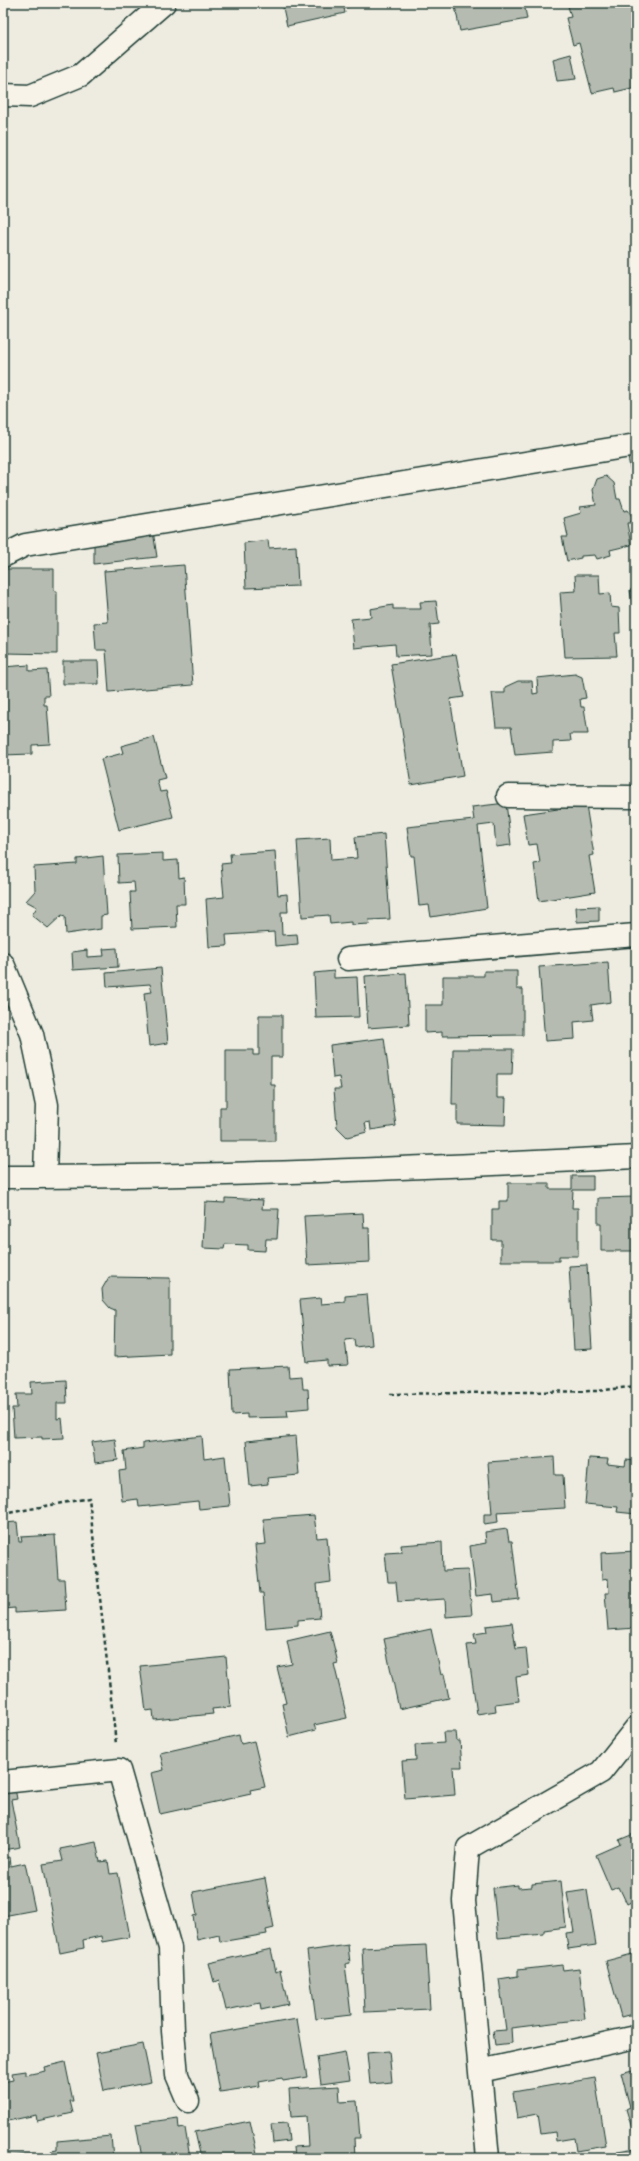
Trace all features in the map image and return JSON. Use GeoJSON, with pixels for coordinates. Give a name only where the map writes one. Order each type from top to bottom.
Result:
{"type":"FeatureCollection","features":[{"type":"Feature","properties":{"kind":"street"},"geometry":{"type":"LineString","coordinates":[[3,95],[30,96],[81,75],[164,3]]}},
{"type":"Feature","properties":{"kind":"street"},"geometry":{"type":"LineString","coordinates":[[3,556],[25,545],[636,445]]}},
{"type":"Feature","properties":{"kind":"street"},"geometry":{"type":"LineString","coordinates":[[508,796],[636,796]]}},
{"type":"Feature","properties":{"kind":"street"},"geometry":{"type":"LineString","coordinates":[[348,959],[636,935]]}},
{"type":"Feature","properties":{"kind":"street"},"geometry":{"type":"LineString","coordinates":[[3,964],[32,1034],[47,1105],[45,1177]]}},
{"type":"Feature","properties":{"kind":"street"},"geometry":{"type":"LineString","coordinates":[[3,1177],[167,1176],[448,1167],[636,1156]]}},
{"type":"Feature","properties":{"kind":"street"},"geometry":{"type":"LineString","coordinates":[[488,2158],[464,1901],[468,1848],[601,1772],[636,1728]]}},
{"type":"Feature","properties":{"kind":"street"},"geometry":{"type":"LineString","coordinates":[[3,1782],[119,1770],[170,1948],[173,2031],[177,2075],[188,2101]]}},
{"type":"Feature","properties":{"kind":"street"},"geometry":{"type":"LineString","coordinates":[[480,2071],[636,2037]]}},
{"type":"Feature","properties":{"kind":"path"},"geometry":{"type":"LineString","coordinates":[[390,1394],[598,1391],[636,1386]]}},
{"type":"Feature","properties":{"kind":"path"},"geometry":{"type":"LineString","coordinates":[[3,1514],[89,1498],[119,1770]]}},
{"type":"Feature","properties":{"kind":"building"},"geometry":{"type":"Polygon","coordinates":[[[282,3],[364,3],[344,8],[345,13],[287,26],[282,3]]]}},
{"type":"Feature","properties":{"kind":"building"},"geometry":{"type":"Polygon","coordinates":[[[473,3],[524,3],[527,19],[460,31],[455,6],[473,3]]]}},
{"type":"Feature","properties":{"kind":"building"},"geometry":{"type":"Polygon","coordinates":[[[580,3],[599,3],[600,5],[636,3],[636,87],[615,92],[614,88],[592,93],[579,43],[573,45],[566,18],[571,17],[568,6],[580,3]]]}},
{"type":"Feature","properties":{"kind":"building"},"geometry":{"type":"Polygon","coordinates":[[[571,54],[576,79],[557,81],[553,59],[571,54]]]}},
{"type":"Feature","properties":{"kind":"building"},"geometry":{"type":"Polygon","coordinates":[[[636,451],[636,472],[631,473],[627,452],[636,451]]]}},
{"type":"Feature","properties":{"kind":"building"},"geometry":{"type":"Polygon","coordinates":[[[606,476],[614,483],[617,499],[620,499],[624,511],[628,510],[633,518],[630,523],[627,523],[631,545],[610,550],[611,555],[597,559],[595,555],[581,556],[581,558],[567,561],[562,537],[568,537],[564,518],[581,513],[580,507],[596,505],[593,490],[597,479],[606,476]]]}},
{"type":"Feature","properties":{"kind":"building"},"geometry":{"type":"Polygon","coordinates":[[[153,531],[157,557],[94,564],[94,537],[153,531]]]}},
{"type":"Feature","properties":{"kind":"building"},"geometry":{"type":"Polygon","coordinates":[[[268,540],[269,548],[296,546],[298,586],[246,588],[244,543],[268,540]]]}},
{"type":"Feature","properties":{"kind":"building"},"geometry":{"type":"Polygon","coordinates":[[[184,565],[193,685],[109,692],[106,650],[96,650],[94,623],[108,622],[104,571],[184,565]]]}},
{"type":"Feature","properties":{"kind":"building"},"geometry":{"type":"Polygon","coordinates":[[[3,569],[54,569],[54,591],[57,591],[57,654],[4,653],[3,569]]]}},
{"type":"Feature","properties":{"kind":"building"},"geometry":{"type":"Polygon","coordinates":[[[575,575],[599,575],[600,594],[610,593],[611,607],[619,608],[620,633],[615,633],[617,656],[565,657],[560,592],[576,591],[575,575]]]}},
{"type":"Feature","properties":{"kind":"building"},"geometry":{"type":"Polygon","coordinates":[[[636,589],[636,604],[632,604],[630,590],[636,589]]]}},
{"type":"Feature","properties":{"kind":"building"},"geometry":{"type":"Polygon","coordinates":[[[436,601],[439,624],[430,625],[432,654],[396,656],[395,644],[354,648],[351,619],[371,617],[370,609],[393,605],[393,609],[421,609],[420,602],[436,601]]]}},
{"type":"Feature","properties":{"kind":"building"},"geometry":{"type":"Polygon","coordinates":[[[456,654],[464,697],[450,699],[463,776],[411,785],[391,664],[456,654]]]}},
{"type":"Feature","properties":{"kind":"building"},"geometry":{"type":"Polygon","coordinates":[[[63,661],[98,661],[99,684],[63,684],[63,661]]]}},
{"type":"Feature","properties":{"kind":"building"},"geometry":{"type":"Polygon","coordinates":[[[29,665],[29,671],[47,670],[49,696],[44,696],[44,705],[47,705],[50,744],[32,745],[32,754],[3,755],[3,667],[29,665]]]}},
{"type":"Feature","properties":{"kind":"building"},"geometry":{"type":"Polygon","coordinates":[[[575,674],[582,677],[586,698],[580,699],[581,707],[584,707],[588,734],[570,734],[571,741],[553,742],[553,752],[515,755],[511,727],[496,727],[492,693],[505,693],[505,687],[518,681],[532,681],[533,694],[538,693],[537,678],[575,674]]]}},
{"type":"Feature","properties":{"kind":"building"},"geometry":{"type":"Polygon","coordinates":[[[154,737],[165,778],[157,780],[160,792],[166,791],[173,817],[119,830],[101,759],[123,753],[121,746],[154,737]]]}},
{"type":"Feature","properties":{"kind":"building"},"geometry":{"type":"Polygon","coordinates":[[[506,803],[511,845],[496,847],[494,824],[478,826],[487,908],[431,917],[429,905],[419,906],[414,856],[411,856],[407,827],[474,820],[472,807],[506,803]]]}},
{"type":"Feature","properties":{"kind":"building"},"geometry":{"type":"Polygon","coordinates":[[[586,805],[594,855],[589,856],[595,892],[539,901],[534,864],[540,863],[537,844],[528,845],[523,814],[586,805]]]}},
{"type":"Feature","properties":{"kind":"building"},"geometry":{"type":"Polygon","coordinates":[[[384,834],[390,919],[369,920],[370,924],[351,925],[351,922],[330,924],[329,915],[302,917],[297,840],[330,838],[331,860],[357,858],[355,837],[384,834]]]}},
{"type":"Feature","properties":{"kind":"building"},"geometry":{"type":"Polygon","coordinates":[[[275,851],[278,895],[287,894],[288,912],[281,912],[282,935],[297,934],[298,944],[275,946],[274,932],[226,935],[227,946],[209,947],[206,899],[224,897],[221,864],[231,863],[230,854],[275,851]]]}},
{"type":"Feature","properties":{"kind":"building"},"geometry":{"type":"Polygon","coordinates":[[[163,853],[163,861],[178,860],[179,878],[184,877],[185,904],[176,904],[177,927],[132,929],[130,892],[135,892],[134,882],[119,883],[118,855],[163,853]]]}},
{"type":"Feature","properties":{"kind":"building"},"geometry":{"type":"Polygon","coordinates":[[[103,856],[107,915],[101,916],[101,929],[66,934],[65,916],[62,915],[48,928],[32,915],[37,907],[26,901],[35,891],[34,867],[77,864],[77,859],[103,856]]]}},
{"type":"Feature","properties":{"kind":"building"},"geometry":{"type":"Polygon","coordinates":[[[599,906],[599,921],[577,922],[576,907],[599,906]]]}},
{"type":"Feature","properties":{"kind":"building"},"geometry":{"type":"Polygon","coordinates":[[[117,948],[118,967],[73,970],[72,952],[87,950],[87,957],[104,956],[103,949],[117,948]]]}},
{"type":"Feature","properties":{"kind":"building"},"geometry":{"type":"Polygon","coordinates":[[[608,962],[611,1002],[591,1005],[593,1020],[574,1022],[575,1039],[545,1041],[539,967],[608,962]]]}},
{"type":"Feature","properties":{"kind":"building"},"geometry":{"type":"Polygon","coordinates":[[[161,968],[168,1043],[149,1046],[144,993],[152,992],[150,984],[107,987],[106,973],[161,968]]]}},
{"type":"Feature","properties":{"kind":"building"},"geometry":{"type":"Polygon","coordinates":[[[334,971],[334,978],[357,977],[359,1017],[316,1018],[314,973],[334,971]]]}},
{"type":"Feature","properties":{"kind":"building"},"geometry":{"type":"Polygon","coordinates":[[[484,971],[517,971],[517,989],[523,989],[523,1035],[442,1036],[442,1032],[425,1033],[425,1005],[443,1005],[443,976],[484,976],[484,971]]]}},
{"type":"Feature","properties":{"kind":"building"},"geometry":{"type":"Polygon","coordinates":[[[406,973],[409,1025],[368,1028],[365,976],[406,973]]]}},
{"type":"Feature","properties":{"kind":"building"},"geometry":{"type":"Polygon","coordinates":[[[259,1015],[282,1015],[282,1057],[271,1057],[271,1085],[275,1085],[275,1141],[220,1141],[220,1107],[226,1107],[226,1050],[253,1050],[253,1055],[259,1055],[259,1015]]]}},
{"type":"Feature","properties":{"kind":"building"},"geometry":{"type":"Polygon","coordinates":[[[384,1038],[396,1126],[371,1130],[370,1122],[365,1123],[367,1132],[347,1137],[337,1127],[334,1089],[341,1089],[339,1077],[333,1078],[330,1045],[384,1038]]]}},
{"type":"Feature","properties":{"kind":"building"},"geometry":{"type":"Polygon","coordinates":[[[453,1049],[513,1049],[512,1074],[497,1074],[497,1098],[506,1098],[505,1125],[457,1124],[457,1104],[452,1104],[453,1049]]]}},
{"type":"Feature","properties":{"kind":"building"},"geometry":{"type":"Polygon","coordinates":[[[572,1176],[593,1176],[593,1190],[573,1190],[572,1208],[578,1208],[578,1256],[559,1256],[559,1261],[501,1261],[501,1240],[492,1240],[492,1209],[499,1209],[499,1201],[508,1201],[508,1183],[549,1183],[549,1189],[572,1189],[572,1176]]]}},
{"type":"Feature","properties":{"kind":"building"},"geometry":{"type":"Polygon","coordinates":[[[635,1197],[636,1251],[601,1251],[601,1224],[598,1224],[598,1198],[635,1197]]]}},
{"type":"Feature","properties":{"kind":"building"},"geometry":{"type":"Polygon","coordinates":[[[225,1198],[263,1200],[262,1209],[279,1209],[277,1239],[266,1239],[265,1251],[248,1250],[248,1245],[225,1244],[224,1249],[203,1248],[205,1202],[225,1203],[225,1198]]]}},
{"type":"Feature","properties":{"kind":"building"},"geometry":{"type":"Polygon","coordinates":[[[363,1213],[364,1228],[369,1228],[370,1262],[307,1265],[304,1216],[363,1213]]]}},
{"type":"Feature","properties":{"kind":"building"},"geometry":{"type":"Polygon","coordinates":[[[587,1265],[592,1349],[574,1350],[569,1266],[587,1265]]]}},
{"type":"Feature","properties":{"kind":"building"},"geometry":{"type":"Polygon","coordinates":[[[109,1277],[170,1278],[170,1354],[114,1357],[115,1310],[110,1308],[103,1300],[102,1289],[109,1277]]]}},
{"type":"Feature","properties":{"kind":"building"},"geometry":{"type":"Polygon","coordinates":[[[367,1294],[372,1345],[355,1347],[354,1339],[345,1340],[348,1365],[327,1366],[327,1360],[306,1362],[300,1300],[320,1298],[321,1304],[345,1302],[345,1296],[367,1294]]]}},
{"type":"Feature","properties":{"kind":"building"},"geometry":{"type":"Polygon","coordinates":[[[288,1366],[289,1377],[302,1376],[303,1389],[308,1389],[309,1408],[287,1410],[288,1417],[247,1418],[247,1414],[232,1415],[230,1369],[288,1366]]]}},
{"type":"Feature","properties":{"kind":"building"},"geometry":{"type":"Polygon","coordinates":[[[66,1380],[67,1403],[57,1403],[57,1419],[62,1418],[64,1438],[14,1438],[12,1408],[17,1408],[16,1394],[32,1394],[31,1382],[66,1380]]]}},
{"type":"Feature","properties":{"kind":"building"},"geometry":{"type":"Polygon","coordinates":[[[202,1436],[204,1459],[225,1456],[230,1506],[199,1509],[198,1501],[139,1507],[138,1499],[122,1501],[119,1471],[126,1470],[124,1451],[143,1448],[143,1443],[202,1436]]]}},
{"type":"Feature","properties":{"kind":"building"},"geometry":{"type":"Polygon","coordinates":[[[296,1436],[299,1475],[267,1478],[268,1484],[250,1486],[246,1441],[296,1436]]]}},
{"type":"Feature","properties":{"kind":"building"},"geometry":{"type":"Polygon","coordinates":[[[115,1439],[118,1460],[95,1463],[92,1442],[115,1439]]]}},
{"type":"Feature","properties":{"kind":"building"},"geometry":{"type":"Polygon","coordinates":[[[554,1457],[555,1475],[563,1475],[565,1508],[497,1512],[498,1522],[484,1524],[484,1514],[492,1514],[488,1462],[554,1457]]]}},
{"type":"Feature","properties":{"kind":"building"},"geometry":{"type":"Polygon","coordinates":[[[589,1458],[608,1459],[607,1464],[625,1466],[626,1460],[636,1461],[636,1514],[617,1512],[618,1507],[585,1504],[589,1458]]]}},
{"type":"Feature","properties":{"kind":"building"},"geometry":{"type":"Polygon","coordinates":[[[314,1515],[317,1538],[327,1537],[331,1582],[317,1584],[320,1618],[298,1620],[298,1625],[266,1628],[263,1593],[260,1593],[255,1545],[266,1544],[263,1519],[314,1515]]]}},
{"type":"Feature","properties":{"kind":"building"},"geometry":{"type":"Polygon","coordinates":[[[17,1522],[19,1542],[22,1542],[21,1537],[55,1535],[58,1579],[64,1579],[66,1610],[15,1613],[15,1608],[3,1609],[3,1523],[17,1522]]]}},
{"type":"Feature","properties":{"kind":"building"},"geometry":{"type":"Polygon","coordinates":[[[507,1529],[509,1541],[512,1541],[519,1599],[494,1602],[493,1594],[476,1596],[470,1546],[486,1543],[485,1532],[507,1529]]]}},
{"type":"Feature","properties":{"kind":"building"},"geometry":{"type":"Polygon","coordinates":[[[442,1542],[443,1571],[468,1570],[472,1615],[446,1617],[445,1599],[398,1602],[396,1582],[388,1582],[385,1553],[402,1552],[401,1545],[442,1542]]]}},
{"type":"Feature","properties":{"kind":"building"},"geometry":{"type":"Polygon","coordinates":[[[636,1551],[636,1628],[608,1630],[605,1593],[609,1593],[608,1579],[602,1580],[601,1553],[636,1551]]]}},
{"type":"Feature","properties":{"kind":"building"},"geometry":{"type":"Polygon","coordinates":[[[512,1623],[516,1649],[526,1648],[529,1675],[516,1677],[519,1701],[495,1704],[496,1711],[477,1714],[467,1645],[476,1644],[474,1634],[487,1632],[486,1626],[512,1623]]]}},
{"type":"Feature","properties":{"kind":"building"},"geometry":{"type":"Polygon","coordinates":[[[431,1629],[441,1675],[444,1674],[449,1698],[399,1709],[384,1639],[431,1629]]]}},
{"type":"Feature","properties":{"kind":"building"},"geometry":{"type":"Polygon","coordinates":[[[330,1631],[338,1663],[334,1664],[347,1718],[314,1725],[316,1730],[289,1737],[282,1704],[286,1703],[277,1667],[292,1664],[287,1641],[330,1631]]]}},
{"type":"Feature","properties":{"kind":"building"},"geometry":{"type":"Polygon","coordinates":[[[226,1657],[231,1707],[212,1709],[213,1714],[154,1720],[153,1710],[146,1711],[140,1666],[226,1657]]]}},
{"type":"Feature","properties":{"kind":"building"},"geometry":{"type":"Polygon","coordinates":[[[443,1732],[456,1732],[457,1741],[460,1741],[462,1767],[453,1767],[455,1795],[405,1799],[402,1761],[416,1760],[415,1745],[444,1743],[443,1732]]]}},
{"type":"Feature","properties":{"kind":"building"},"geometry":{"type":"Polygon","coordinates":[[[239,1735],[241,1744],[254,1741],[265,1787],[250,1790],[251,1794],[160,1814],[151,1773],[164,1770],[160,1753],[239,1735]]]}},
{"type":"Feature","properties":{"kind":"building"},"geometry":{"type":"Polygon","coordinates":[[[14,1783],[17,1799],[11,1800],[20,1847],[3,1850],[3,1785],[14,1783]]]}},
{"type":"Feature","properties":{"kind":"building"},"geometry":{"type":"Polygon","coordinates":[[[636,1833],[636,1913],[631,1902],[627,1904],[619,1887],[611,1890],[596,1855],[621,1844],[619,1840],[636,1833]]]}},
{"type":"Feature","properties":{"kind":"building"},"geometry":{"type":"Polygon","coordinates":[[[96,1842],[100,1862],[108,1861],[110,1874],[118,1873],[130,1937],[102,1942],[101,1936],[83,1940],[84,1948],[60,1953],[43,1864],[63,1861],[60,1849],[96,1842]]]}},
{"type":"Feature","properties":{"kind":"building"},"geometry":{"type":"Polygon","coordinates":[[[10,1857],[11,1866],[25,1863],[35,1910],[3,1916],[3,1858],[10,1857]]]}},
{"type":"Feature","properties":{"kind":"building"},"geometry":{"type":"Polygon","coordinates":[[[265,1878],[274,1928],[266,1930],[267,1934],[220,1942],[219,1935],[197,1940],[193,1916],[197,1915],[193,1892],[265,1878]]]}},
{"type":"Feature","properties":{"kind":"building"},"geometry":{"type":"Polygon","coordinates":[[[561,1881],[566,1927],[544,1930],[544,1934],[498,1938],[493,1888],[518,1885],[518,1888],[532,1887],[532,1884],[561,1881]]]}},
{"type":"Feature","properties":{"kind":"building"},"geometry":{"type":"Polygon","coordinates":[[[587,1890],[596,1945],[568,1949],[566,1933],[574,1932],[567,1893],[587,1890]]]}},
{"type":"Feature","properties":{"kind":"building"},"geometry":{"type":"Polygon","coordinates":[[[348,1945],[350,1963],[345,1964],[351,2015],[316,2019],[307,1951],[348,1945]]]}},
{"type":"Feature","properties":{"kind":"building"},"geometry":{"type":"Polygon","coordinates":[[[426,1945],[430,2009],[365,2012],[362,1948],[426,1945]]]}},
{"type":"Feature","properties":{"kind":"building"},"geometry":{"type":"Polygon","coordinates":[[[271,1949],[276,1972],[280,1970],[288,2004],[261,2010],[260,2003],[226,2010],[219,1980],[214,1982],[209,1963],[271,1949]]]}},
{"type":"Feature","properties":{"kind":"building"},"geometry":{"type":"Polygon","coordinates":[[[636,1953],[636,2013],[621,2017],[606,1961],[636,1953]]]}},
{"type":"Feature","properties":{"kind":"building"},"geometry":{"type":"Polygon","coordinates":[[[562,1965],[563,1970],[579,1968],[585,2019],[511,2028],[512,2043],[495,2045],[493,2031],[506,2030],[499,1979],[518,1976],[518,1970],[562,1965]]]}},
{"type":"Feature","properties":{"kind":"building"},"geometry":{"type":"Polygon","coordinates":[[[297,2019],[307,2077],[283,2081],[282,2078],[259,2082],[260,2086],[220,2092],[210,2034],[297,2019]]]}},
{"type":"Feature","properties":{"kind":"building"},"geometry":{"type":"Polygon","coordinates":[[[143,2044],[151,2082],[104,2091],[96,2053],[143,2044]]]}},
{"type":"Feature","properties":{"kind":"building"},"geometry":{"type":"Polygon","coordinates":[[[389,2051],[392,2082],[370,2084],[367,2053],[389,2051]]]}},
{"type":"Feature","properties":{"kind":"building"},"geometry":{"type":"Polygon","coordinates":[[[345,2052],[350,2080],[321,2084],[317,2057],[345,2052]]]}},
{"type":"Feature","properties":{"kind":"building"},"geometry":{"type":"Polygon","coordinates":[[[65,2062],[73,2101],[70,2101],[73,2113],[37,2121],[36,2115],[3,2122],[3,2082],[13,2080],[12,2073],[26,2071],[26,2075],[45,2071],[44,2067],[65,2062]]]}},
{"type":"Feature","properties":{"kind":"building"},"geometry":{"type":"Polygon","coordinates":[[[636,2069],[636,2134],[634,2135],[626,2109],[630,2107],[621,2073],[636,2069]]]}},
{"type":"Feature","properties":{"kind":"building"},"geometry":{"type":"Polygon","coordinates":[[[595,2078],[606,2146],[576,2151],[574,2138],[556,2141],[555,2132],[541,2134],[538,2114],[517,2118],[513,2092],[595,2078]]]}},
{"type":"Feature","properties":{"kind":"building"},"geometry":{"type":"Polygon","coordinates":[[[339,2086],[340,2102],[357,2101],[360,2138],[354,2138],[355,2158],[295,2158],[294,2147],[308,2146],[306,2116],[291,2117],[289,2089],[339,2086]]]}},
{"type":"Feature","properties":{"kind":"building"},"geometry":{"type":"Polygon","coordinates":[[[178,2118],[179,2129],[185,2128],[190,2158],[142,2158],[136,2124],[178,2118]]]}},
{"type":"Feature","properties":{"kind":"building"},"geometry":{"type":"Polygon","coordinates":[[[250,2121],[258,2158],[201,2158],[195,2132],[250,2121]]]}},
{"type":"Feature","properties":{"kind":"building"},"geometry":{"type":"Polygon","coordinates":[[[287,2123],[289,2141],[273,2143],[271,2124],[287,2123]]]}},
{"type":"Feature","properties":{"kind":"building"},"geometry":{"type":"Polygon","coordinates":[[[111,2136],[113,2158],[51,2158],[51,2151],[57,2150],[57,2141],[111,2136]]]}},
{"type":"Feature","properties":{"kind":"building"},"geometry":{"type":"Polygon","coordinates":[[[636,2148],[636,2158],[618,2158],[617,2151],[636,2148]]]}},
{"type":"Feature","properties":{"kind":"building"},"geometry":{"type":"Polygon","coordinates":[[[34,2154],[34,2158],[11,2158],[11,2156],[34,2154]]]}}]}
